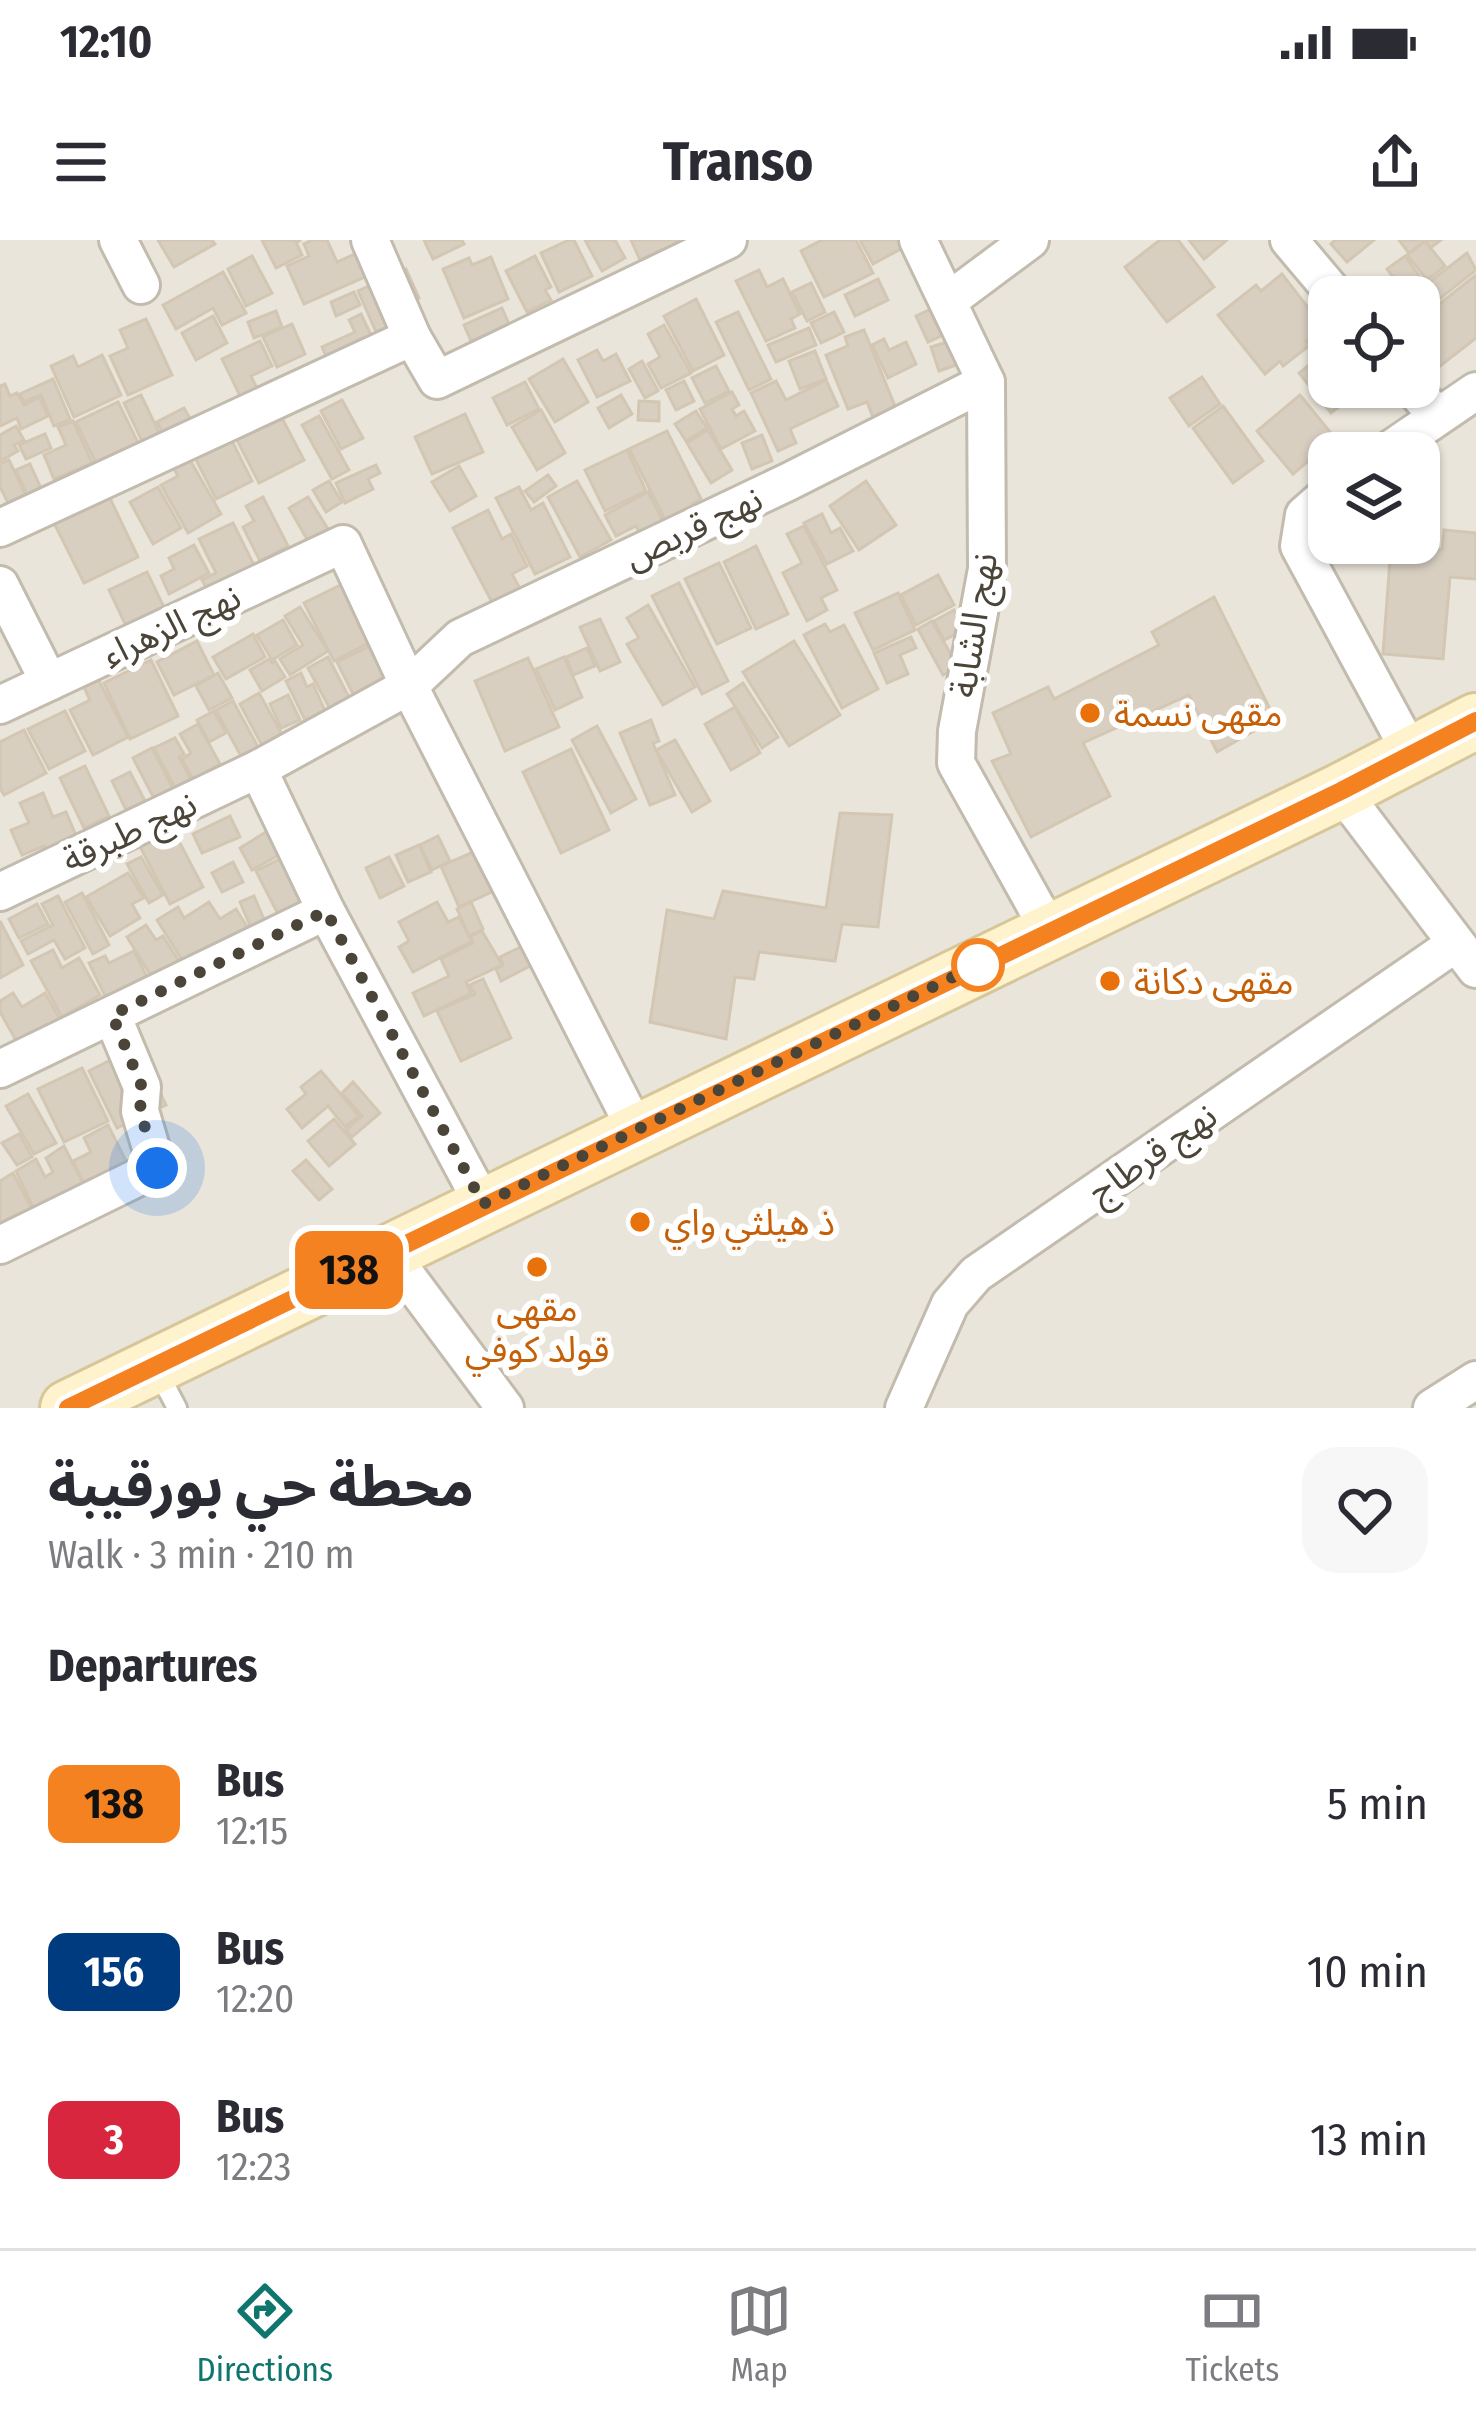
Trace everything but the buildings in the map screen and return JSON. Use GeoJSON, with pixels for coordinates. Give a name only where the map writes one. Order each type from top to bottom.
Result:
{"type":"FeatureCollection","features":[{"type":"Feature","properties":{"kind":"main road"},"geometry":{"type":"LineString","coordinates":[[68,1408],[166,1386],[388,1251],[1341,791],[1476,721]]}},
{"type":"Feature","properties":{"kind":"street"},"geometry":{"type":"LineString","coordinates":[[118,240],[141,285]]}},
{"type":"Feature","properties":{"kind":"street"},"geometry":{"type":"LineString","coordinates":[[370,240],[412,337],[437,380],[728,240]]}},
{"type":"Feature","properties":{"kind":"street","name":"نهج الشابة"},"geometry":{"type":"LineString","coordinates":[[918,240],[986,382],[987,568],[957,730],[956,763],[1049,930]]}},
{"type":"Feature","properties":{"kind":"street"},"geometry":{"type":"LineString","coordinates":[[948,301],[1030,240]]}},
{"type":"Feature","properties":{"kind":"street"},"geometry":{"type":"LineString","coordinates":[[1289,240],[1319,276]]}},
{"type":"Feature","properties":{"kind":"street"},"geometry":{"type":"LineString","coordinates":[[0,528],[412,337]]}},
{"type":"Feature","properties":{"kind":"street","name":"نهج قربص"},"geometry":{"type":"LineString","coordinates":[[259,770],[410,686],[460,638],[986,382]]}},
{"type":"Feature","properties":{"kind":"street"},"geometry":{"type":"LineString","coordinates":[[1415,432],[1476,391]]}},
{"type":"Feature","properties":{"kind":"street"},"geometry":{"type":"LineString","coordinates":[[1430,408],[1437,416]]}},
{"type":"Feature","properties":{"kind":"street"},"geometry":{"type":"LineString","coordinates":[[1308,512],[1299,546],[1308,563]]}},
{"type":"Feature","properties":{"kind":"street","name":"نهج الزهراء"},"geometry":{"type":"LineString","coordinates":[[0,706],[343,544],[410,686]]}},
{"type":"Feature","properties":{"kind":"street"},"geometry":{"type":"LineString","coordinates":[[1309,564],[1411,754]]}},
{"type":"Feature","properties":{"kind":"street"},"geometry":{"type":"LineString","coordinates":[[0,585],[49,682]]}},
{"type":"Feature","properties":{"kind":"street"},"geometry":{"type":"LineString","coordinates":[[410,686],[637,1132]]}},
{"type":"Feature","properties":{"kind":"street"},"geometry":{"type":"LineString","coordinates":[[259,770],[326,911],[483,1204]]}},
{"type":"Feature","properties":{"kind":"street","name":"نهج طبرقة"},"geometry":{"type":"LineString","coordinates":[[0,892],[259,770]]}},
{"type":"Feature","properties":{"kind":"street"},"geometry":{"type":"LineString","coordinates":[[1341,791],[1466,957]]}},
{"type":"Feature","properties":{"kind":"street"},"geometry":{"type":"LineString","coordinates":[[0,1069],[326,911]]}},
{"type":"Feature","properties":{"kind":"street","name":"نهج قرطاج"},"geometry":{"type":"LineString","coordinates":[[904,1408],[950,1304],[976,1274],[1466,957]]}},
{"type":"Feature","properties":{"kind":"street"},"geometry":{"type":"LineString","coordinates":[[0,1245],[157,1168],[140,1111],[142,1087],[112,1015]]}},
{"type":"Feature","properties":{"kind":"street"},"geometry":{"type":"LineString","coordinates":[[388,1251],[505,1408]]}},
{"type":"Feature","properties":{"kind":"street"},"geometry":{"type":"LineString","coordinates":[[1432,1408],[1476,1380]]}},
{"type":"Feature","properties":{"kind":"shaded area"},"geometry":{"type":"Polygon","coordinates":[[[0,240],[1476,240],[1476,1408],[0,1408],[0,240]]]}},
{"type":"Feature","properties":{"kind":"bus line","name":"138"},"geometry":{"type":"LineString","coordinates":[[68,1408],[1341,791],[1476,721]]}},
{"type":"Feature","properties":{"kind":"place","name":"مقهى نسمة"},"geometry":{"type":"Point","coordinates":[1090,713]}},
{"type":"Feature","properties":{"kind":"place","name":"مقهى دكانة"},"geometry":{"type":"Point","coordinates":[1110,981]}},
{"type":"Feature","properties":{"kind":"place","name":"ذ هيلثي واي"},"geometry":{"type":"Point","coordinates":[640,1222]}},
{"type":"Feature","properties":{"kind":"place","name":"مقهى قولد كوفي"},"geometry":{"type":"Point","coordinates":[537,1267]}},
{"type":"Feature","properties":{"kind":"route"},"geometry":{"type":"LineString","coordinates":[[157,1168],[140,1111],[142,1087],[112,1015],[326,911],[483,1204],[978,965]]}}]}
